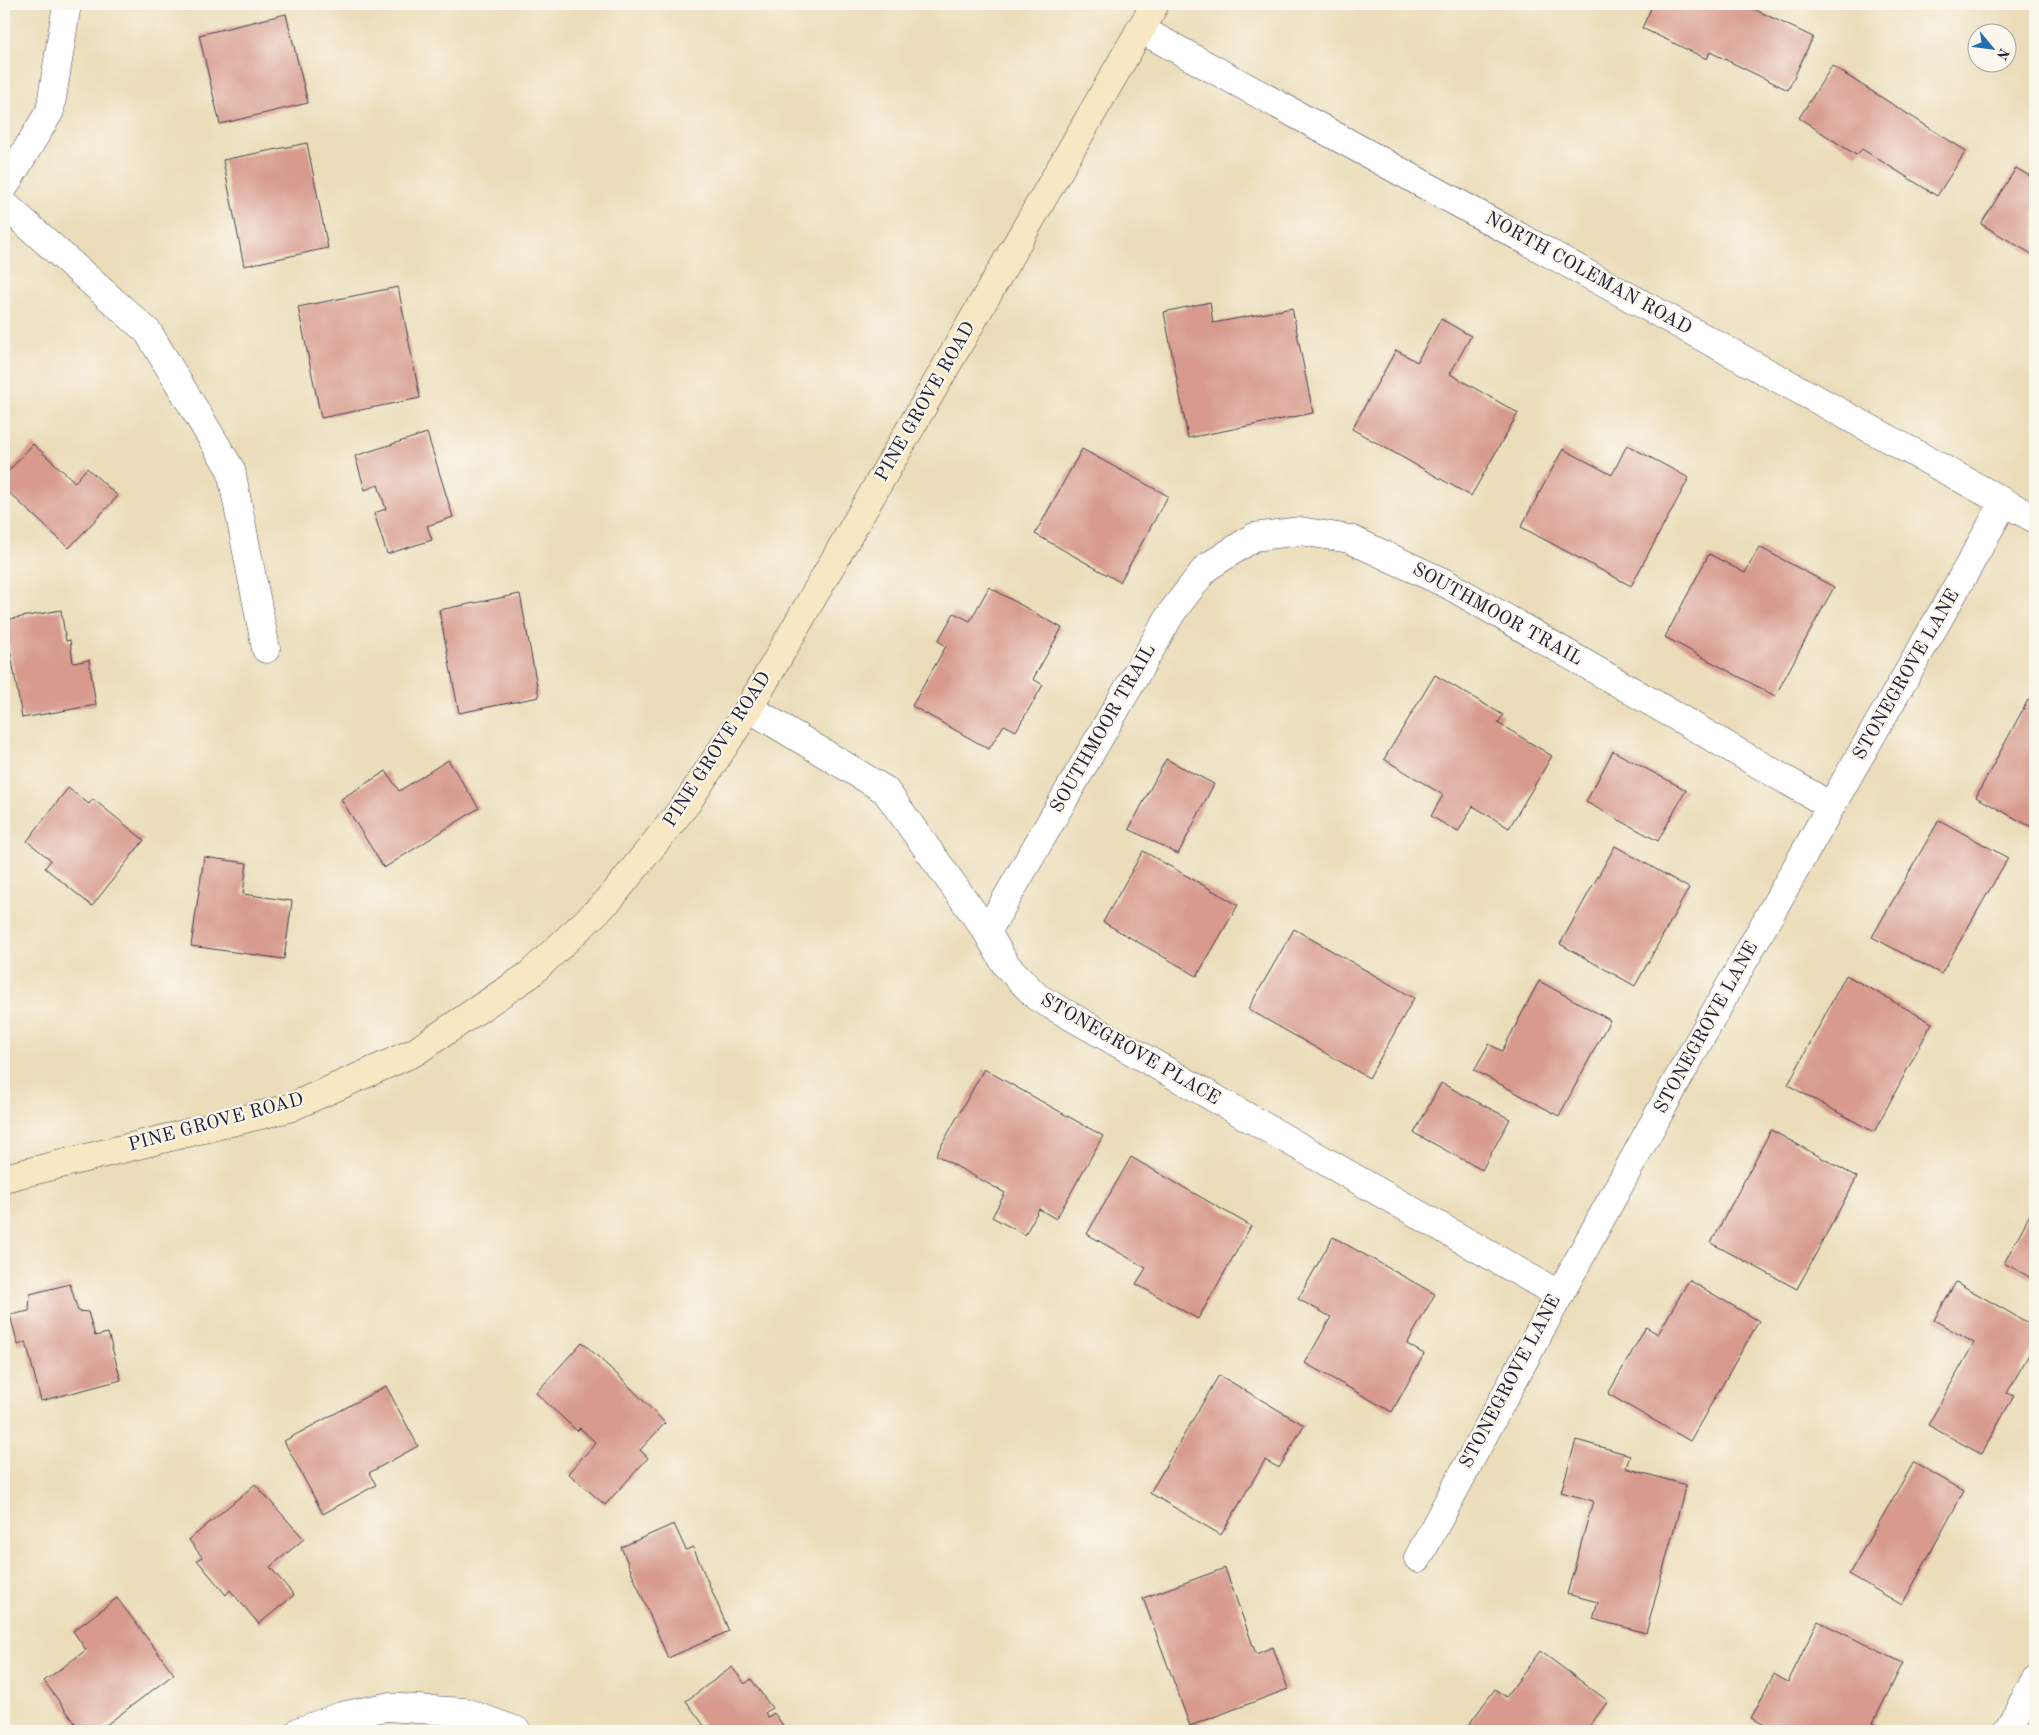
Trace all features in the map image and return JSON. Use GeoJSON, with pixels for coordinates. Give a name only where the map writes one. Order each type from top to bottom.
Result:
{"type":"FeatureCollection","features":[{"type":"Feature","properties":{"kind":"main road","name":"PINE GROVE ROAD"},"geometry":{"type":"LineString","coordinates":[[4,1178],[289,1108],[414,1052],[529,975],[609,900],[687,803],[749,708],[1155,4]]}},
{"type":"Feature","properties":{"kind":"street"},"geometry":{"type":"LineString","coordinates":[[4,187],[50,111],[67,4]]}},
{"type":"Feature","properties":{"kind":"street","name":"NORTH COLEMAN ROAD"},"geometry":{"type":"LineString","coordinates":[[1140,29],[2035,519]]}},
{"type":"Feature","properties":{"kind":"street"},"geometry":{"type":"LineString","coordinates":[[4,204],[148,332],[231,470],[266,649]]}},
{"type":"Feature","properties":{"kind":"street","name":"STONEGROVE LANE"},"geometry":{"type":"LineString","coordinates":[[1418,1558],[1558,1294],[1831,806],[1924,648],[2004,502]]}},
{"type":"Feature","properties":{"kind":"street","name":"SOUTHMOOR TRAIL"},"geometry":{"type":"LineString","coordinates":[[987,932],[1172,612],[1206,568],[1254,537],[1300,531],[1350,539],[1447,584],[1831,806]]}},
{"type":"Feature","properties":{"kind":"street","name":"STONEGROVE PLACE"},"geometry":{"type":"LineString","coordinates":[[749,708],[885,790],[987,932],[1006,965],[1037,997],[1558,1294]]}},
{"type":"Feature","properties":{"kind":"street"},"geometry":{"type":"LineString","coordinates":[[2007,1731],[2035,1681]]}},
{"type":"Feature","properties":{"kind":"street"},"geometry":{"type":"LineString","coordinates":[[300,1731],[341,1716],[386,1707],[465,1712],[517,1731]]}},
{"type":"Feature","properties":{"kind":"building"},"geometry":{"type":"Polygon","coordinates":[[[1653,4],[1743,4],[1813,37],[1788,90],[1710,52],[1707,59],[1642,28],[1653,4]]]}},
{"type":"Feature","properties":{"kind":"building"},"geometry":{"type":"Polygon","coordinates":[[[286,14],[308,103],[220,124],[199,35],[286,14]]]}},
{"type":"Feature","properties":{"kind":"building"},"geometry":{"type":"Polygon","coordinates":[[[1832,66],[1966,151],[1937,196],[1862,149],[1856,155],[1799,118],[1832,66]]]}},
{"type":"Feature","properties":{"kind":"building"},"geometry":{"type":"Polygon","coordinates":[[[307,143],[328,248],[244,266],[223,160],[307,143]]]}},
{"type":"Feature","properties":{"kind":"building"},"geometry":{"type":"Polygon","coordinates":[[[2016,168],[2035,179],[2035,256],[1981,224],[2016,168]]]}},
{"type":"Feature","properties":{"kind":"building"},"geometry":{"type":"Polygon","coordinates":[[[398,287],[420,398],[321,418],[298,307],[398,287]]]}},
{"type":"Feature","properties":{"kind":"building"},"geometry":{"type":"Polygon","coordinates":[[[1210,302],[1213,323],[1292,308],[1313,413],[1188,438],[1164,312],[1210,302]]]}},
{"type":"Feature","properties":{"kind":"building"},"geometry":{"type":"Polygon","coordinates":[[[1441,319],[1471,336],[1450,374],[1518,413],[1471,496],[1352,429],[1396,350],[1417,362],[1441,319]]]}},
{"type":"Feature","properties":{"kind":"building"},"geometry":{"type":"Polygon","coordinates":[[[427,433],[453,517],[427,526],[432,540],[387,554],[374,513],[386,509],[378,485],[365,490],[355,456],[427,433]]]}},
{"type":"Feature","properties":{"kind":"building"},"geometry":{"type":"Polygon","coordinates":[[[33,444],[75,482],[87,468],[118,496],[69,548],[4,488],[4,476],[33,444]]]}},
{"type":"Feature","properties":{"kind":"building"},"geometry":{"type":"Polygon","coordinates":[[[1627,445],[1689,478],[1631,586],[1521,527],[1563,449],[1612,475],[1627,445]]]}},
{"type":"Feature","properties":{"kind":"building"},"geometry":{"type":"Polygon","coordinates":[[[1082,449],[1168,496],[1120,582],[1035,534],[1082,449]]]}},
{"type":"Feature","properties":{"kind":"building"},"geometry":{"type":"Polygon","coordinates":[[[1759,547],[1834,587],[1775,696],[1665,637],[1709,554],[1745,573],[1759,547]]]}},
{"type":"Feature","properties":{"kind":"building"},"geometry":{"type":"Polygon","coordinates":[[[989,587],[1062,628],[1033,679],[1043,685],[1016,731],[1004,725],[989,749],[912,706],[946,646],[938,641],[954,613],[970,621],[989,587]]]}},
{"type":"Feature","properties":{"kind":"building"},"geometry":{"type":"Polygon","coordinates":[[[520,594],[539,697],[459,713],[439,610],[520,594]]]}},
{"type":"Feature","properties":{"kind":"building"},"geometry":{"type":"Polygon","coordinates":[[[61,610],[66,641],[70,640],[73,663],[89,660],[96,705],[22,718],[5,620],[61,610]]]}},
{"type":"Feature","properties":{"kind":"building"},"geometry":{"type":"Polygon","coordinates":[[[1435,675],[1503,715],[1498,723],[1552,756],[1509,828],[1473,806],[1458,832],[1431,816],[1443,795],[1384,759],[1435,675]]]}},
{"type":"Feature","properties":{"kind":"building"},"geometry":{"type":"Polygon","coordinates":[[[2028,700],[2035,704],[2035,829],[1976,797],[2028,700]]]}},
{"type":"Feature","properties":{"kind":"building"},"geometry":{"type":"Polygon","coordinates":[[[1613,751],[1686,790],[1658,841],[1586,802],[1613,751]]]}},
{"type":"Feature","properties":{"kind":"building"},"geometry":{"type":"Polygon","coordinates":[[[1166,759],[1214,784],[1178,854],[1129,829],[1166,759]]]}},
{"type":"Feature","properties":{"kind":"building"},"geometry":{"type":"Polygon","coordinates":[[[448,760],[479,808],[384,868],[341,799],[386,771],[399,791],[448,760]]]}},
{"type":"Feature","properties":{"kind":"building"},"geometry":{"type":"Polygon","coordinates":[[[68,788],[89,804],[93,799],[144,840],[92,906],[45,868],[51,860],[27,841],[68,788]]]}},
{"type":"Feature","properties":{"kind":"building"},"geometry":{"type":"Polygon","coordinates":[[[1939,820],[2008,858],[1941,974],[1872,937],[1939,820]]]}},
{"type":"Feature","properties":{"kind":"building"},"geometry":{"type":"Polygon","coordinates":[[[1615,846],[1689,888],[1635,986],[1560,944],[1615,846]]]}},
{"type":"Feature","properties":{"kind":"building"},"geometry":{"type":"Polygon","coordinates":[[[1143,851],[1238,905],[1197,976],[1103,922],[1143,851]]]}},
{"type":"Feature","properties":{"kind":"building"},"geometry":{"type":"Polygon","coordinates":[[[204,857],[247,863],[243,894],[292,901],[284,959],[191,946],[204,857]]]}},
{"type":"Feature","properties":{"kind":"building"},"geometry":{"type":"Polygon","coordinates":[[[1294,929],[1414,998],[1369,1078],[1248,1009],[1294,929]]]}},
{"type":"Feature","properties":{"kind":"building"},"geometry":{"type":"Polygon","coordinates":[[[1846,975],[1932,1023],[1874,1132],[1788,1085],[1846,975]]]}},
{"type":"Feature","properties":{"kind":"building"},"geometry":{"type":"Polygon","coordinates":[[[1539,981],[1610,1020],[1559,1116],[1474,1070],[1489,1044],[1502,1051],[1539,981]]]}},
{"type":"Feature","properties":{"kind":"building"},"geometry":{"type":"Polygon","coordinates":[[[984,1069],[1103,1136],[1056,1219],[1039,1209],[1025,1235],[992,1217],[1005,1193],[936,1155],[984,1069]]]}},
{"type":"Feature","properties":{"kind":"building"},"geometry":{"type":"Polygon","coordinates":[[[1441,1083],[1510,1119],[1482,1170],[1414,1133],[1441,1083]]]}},
{"type":"Feature","properties":{"kind":"building"},"geometry":{"type":"Polygon","coordinates":[[[1771,1130],[1857,1177],[1797,1289],[1711,1243],[1771,1130]]]}},
{"type":"Feature","properties":{"kind":"building"},"geometry":{"type":"Polygon","coordinates":[[[1131,1157],[1251,1226],[1198,1319],[1136,1284],[1146,1268],[1087,1234],[1131,1157]]]}},
{"type":"Feature","properties":{"kind":"building"},"geometry":{"type":"Polygon","coordinates":[[[2035,1205],[2035,1280],[2004,1263],[2035,1205]]]}},
{"type":"Feature","properties":{"kind":"building"},"geometry":{"type":"Polygon","coordinates":[[[1333,1237],[1435,1294],[1407,1344],[1424,1354],[1392,1412],[1305,1363],[1331,1317],[1298,1299],[1333,1237]]]}},
{"type":"Feature","properties":{"kind":"building"},"geometry":{"type":"Polygon","coordinates":[[[1689,1280],[1759,1321],[1690,1441],[1608,1394],[1646,1327],[1658,1334],[1689,1280]]]}},
{"type":"Feature","properties":{"kind":"building"},"geometry":{"type":"Polygon","coordinates":[[[1956,1282],[2035,1327],[2035,1344],[2007,1393],[2014,1396],[1981,1454],[1928,1425],[1974,1343],[1934,1320],[1956,1282]]]}},
{"type":"Feature","properties":{"kind":"building"},"geometry":{"type":"Polygon","coordinates":[[[70,1284],[78,1311],[88,1312],[95,1336],[108,1333],[121,1380],[41,1401],[26,1342],[18,1345],[10,1315],[29,1311],[30,1294],[70,1284]]]}},
{"type":"Feature","properties":{"kind":"building"},"geometry":{"type":"Polygon","coordinates":[[[582,1342],[665,1423],[640,1450],[648,1458],[605,1505],[568,1473],[596,1443],[580,1428],[577,1431],[536,1393],[582,1342]]]}},
{"type":"Feature","properties":{"kind":"building"},"geometry":{"type":"Polygon","coordinates":[[[1219,1375],[1304,1425],[1279,1468],[1265,1460],[1221,1535],[1150,1493],[1219,1375]]]}},
{"type":"Feature","properties":{"kind":"building"},"geometry":{"type":"Polygon","coordinates":[[[386,1386],[418,1446],[369,1473],[376,1485],[323,1514],[284,1441],[386,1386]]]}},
{"type":"Feature","properties":{"kind":"building"},"geometry":{"type":"Polygon","coordinates":[[[1576,1440],[1630,1455],[1626,1468],[1686,1485],[1646,1633],[1593,1619],[1598,1602],[1567,1594],[1593,1501],[1561,1492],[1576,1440]]]}},
{"type":"Feature","properties":{"kind":"building"},"geometry":{"type":"Polygon","coordinates":[[[1914,1462],[1964,1491],[1902,1605],[1849,1574],[1914,1462]]]}},
{"type":"Feature","properties":{"kind":"building"},"geometry":{"type":"Polygon","coordinates":[[[255,1484],[304,1539],[270,1567],[294,1595],[259,1624],[230,1590],[226,1595],[197,1560],[202,1557],[189,1540],[255,1484]]]}},
{"type":"Feature","properties":{"kind":"building"},"geometry":{"type":"Polygon","coordinates":[[[674,1524],[686,1550],[693,1547],[729,1631],[668,1658],[621,1547],[674,1524]]]}},
{"type":"Feature","properties":{"kind":"building"},"geometry":{"type":"Polygon","coordinates":[[[1225,1568],[1256,1654],[1273,1647],[1288,1689],[1190,1726],[1143,1598],[1225,1568]]]}},
{"type":"Feature","properties":{"kind":"building"},"geometry":{"type":"Polygon","coordinates":[[[117,1598],[174,1674],[98,1731],[81,1731],[44,1681],[86,1650],[73,1631],[117,1598]]]}},
{"type":"Feature","properties":{"kind":"building"},"geometry":{"type":"Polygon","coordinates":[[[1818,1621],[1903,1663],[1873,1723],[1877,1725],[1874,1731],[1777,1731],[1751,1718],[1774,1674],[1788,1682],[1818,1621]]]}},
{"type":"Feature","properties":{"kind":"building"},"geometry":{"type":"Polygon","coordinates":[[[1540,1651],[1608,1701],[1586,1731],[1473,1731],[1467,1727],[1495,1689],[1506,1697],[1540,1651]]]}},
{"type":"Feature","properties":{"kind":"building"},"geometry":{"type":"Polygon","coordinates":[[[732,1667],[745,1684],[751,1679],[772,1708],[765,1713],[768,1717],[774,1713],[787,1731],[708,1731],[686,1701],[732,1667]]]}}]}
